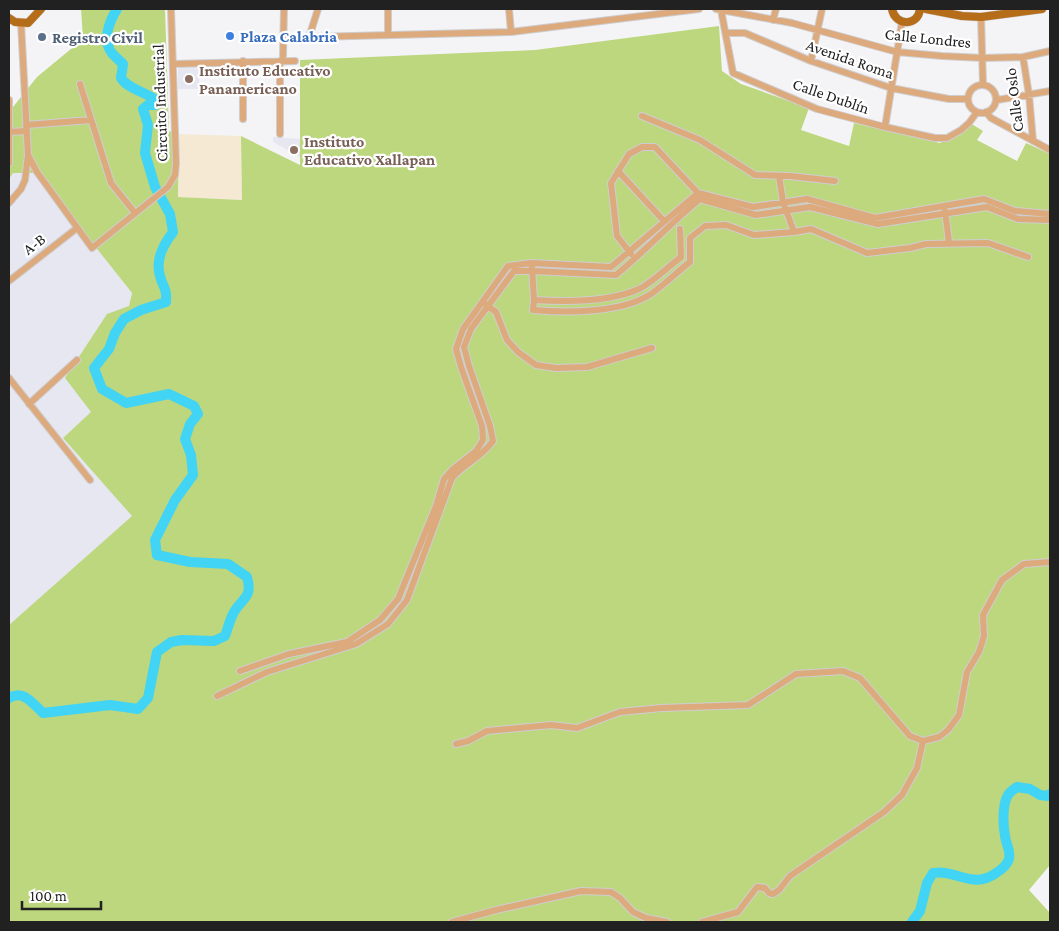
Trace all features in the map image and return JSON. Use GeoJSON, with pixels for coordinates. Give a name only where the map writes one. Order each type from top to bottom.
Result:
{"type":"FeatureCollection","features":[{"type":"Feature","properties":{"kind":"main road"},"geometry":{"type":"LineString","coordinates":[[9,18],[21,23],[28,23],[41,9]]}},
{"type":"Feature","properties":{"kind":"main road"},"geometry":{"type":"LineString","coordinates":[[892,9],[894,17],[907,23],[915,20],[924,10],[981,17],[1042,9]]}},
{"type":"Feature","properties":{"kind":"street","name":"Circuito Industrial"},"geometry":{"type":"LineString","coordinates":[[77,228],[92,248],[168,187],[175,175],[171,9]]}},
{"type":"Feature","properties":{"kind":"street"},"geometry":{"type":"LineString","coordinates":[[280,134],[284,9]]}},
{"type":"Feature","properties":{"kind":"street"},"geometry":{"type":"LineString","coordinates":[[318,9],[311,36],[313,37],[511,32],[699,9]]}},
{"type":"Feature","properties":{"kind":"street"},"geometry":{"type":"LineString","coordinates":[[388,9],[388,35]]}},
{"type":"Feature","properties":{"kind":"street"},"geometry":{"type":"LineString","coordinates":[[509,9],[511,32]]}},
{"type":"Feature","properties":{"kind":"street"},"geometry":{"type":"LineString","coordinates":[[632,9],[633,17]]}},
{"type":"Feature","properties":{"kind":"street","name":"Calle Londres"},"geometry":{"type":"LineString","coordinates":[[719,9],[816,30],[897,52],[983,58],[1023,57],[1050,51]]}},
{"type":"Feature","properties":{"kind":"street","name":"Calle Dublín"},"geometry":{"type":"LineString","coordinates":[[719,9],[727,33],[733,73],[817,109],[935,138],[947,138],[961,130],[969,123],[976,112]]}},
{"type":"Feature","properties":{"kind":"street"},"geometry":{"type":"LineString","coordinates":[[773,20],[776,9]]}},
{"type":"Feature","properties":{"kind":"street"},"geometry":{"type":"LineString","coordinates":[[811,61],[816,30],[822,9]]}},
{"type":"Feature","properties":{"kind":"street"},"geometry":{"type":"LineString","coordinates":[[981,17],[982,84]]}},
{"type":"Feature","properties":{"kind":"street"},"geometry":{"type":"LineString","coordinates":[[884,127],[902,22]]}},
{"type":"Feature","properties":{"kind":"street"},"geometry":{"type":"LineString","coordinates":[[9,204],[21,189],[25,180],[28,155],[21,23]]}},
{"type":"Feature","properties":{"kind":"street","name":"Avenida Roma"},"geometry":{"type":"LineString","coordinates":[[727,33],[746,33],[811,61],[891,88],[949,99],[968,99]]}},
{"type":"Feature","properties":{"kind":"street","name":"Calle Oslo"},"geometry":{"type":"LineString","coordinates":[[1023,57],[1033,141]]}},
{"type":"Feature","properties":{"kind":"street"},"geometry":{"type":"LineString","coordinates":[[173,64],[281,59],[295,61]]}},
{"type":"Feature","properties":{"kind":"street"},"geometry":{"type":"LineString","coordinates":[[243,61],[243,119]]}},
{"type":"Feature","properties":{"kind":"street"},"geometry":{"type":"LineString","coordinates":[[80,84],[111,183],[135,213]]}},
{"type":"Feature","properties":{"kind":"street"},"geometry":{"type":"LineString","coordinates":[[982,84],[991,87],[997,100],[993,108],[986,112],[976,112],[971,107],[968,99],[974,87],[982,84]]}},
{"type":"Feature","properties":{"kind":"street"},"geometry":{"type":"LineString","coordinates":[[997,100],[1050,91]]}},
{"type":"Feature","properties":{"kind":"street"},"geometry":{"type":"LineString","coordinates":[[9,100],[9,163]]}},
{"type":"Feature","properties":{"kind":"street"},"geometry":{"type":"LineString","coordinates":[[986,112],[991,118],[1050,150]]}},
{"type":"Feature","properties":{"kind":"street"},"geometry":{"type":"LineString","coordinates":[[642,116],[700,140],[755,175],[790,176],[835,181]]}},
{"type":"Feature","properties":{"kind":"street"},"geometry":{"type":"LineString","coordinates":[[9,132],[91,120]]}},
{"type":"Feature","properties":{"kind":"street"},"geometry":{"type":"LineString","coordinates":[[635,259],[617,236],[611,183],[629,154],[642,148],[655,147],[698,193],[754,207],[807,199],[875,218],[984,199],[1015,211],[1050,214]]}},
{"type":"Feature","properties":{"kind":"street"},"geometry":{"type":"LineString","coordinates":[[28,155],[37,172],[77,228]]}},
{"type":"Feature","properties":{"kind":"street"},"geometry":{"type":"LineString","coordinates":[[530,263],[533,270],[533,310],[564,312],[628,305],[650,295],[690,262],[690,238],[618,171]]}},
{"type":"Feature","properties":{"kind":"street"},"geometry":{"type":"LineString","coordinates":[[779,176],[783,202],[794,232]]}},
{"type":"Feature","properties":{"kind":"street"},"geometry":{"type":"LineString","coordinates":[[217,696],[267,672],[356,644],[388,624],[407,600],[452,478],[460,469],[484,453],[493,441],[490,426],[464,347],[485,304],[508,266],[530,263],[611,267],[698,193]]}},
{"type":"Feature","properties":{"kind":"street"},"geometry":{"type":"LineString","coordinates":[[240,671],[288,654],[347,642],[380,620],[398,599],[436,506],[444,479],[453,469],[476,451],[483,440],[482,426],[456,349],[463,329],[514,271],[533,270],[616,275],[635,259],[669,219],[700,199],[756,214],[810,207],[878,224],[986,207],[1018,219],[1050,220]]}},
{"type":"Feature","properties":{"kind":"street"},"geometry":{"type":"LineString","coordinates":[[944,206],[948,242]]}},
{"type":"Feature","properties":{"kind":"street"},"geometry":{"type":"LineString","coordinates":[[690,238],[705,226],[726,225],[754,235],[811,229],[867,253],[948,242],[988,243],[1028,257]]}},
{"type":"Feature","properties":{"kind":"street","name":"A-B"},"geometry":{"type":"LineString","coordinates":[[9,281],[77,228]]}},
{"type":"Feature","properties":{"kind":"street"},"geometry":{"type":"LineString","coordinates":[[534,300],[563,302],[624,295],[643,287],[680,256],[680,229]]}},
{"type":"Feature","properties":{"kind":"street"},"geometry":{"type":"LineString","coordinates":[[485,304],[496,312],[507,340],[518,352],[536,364],[556,368],[587,367],[652,348]]}},
{"type":"Feature","properties":{"kind":"street"},"geometry":{"type":"LineString","coordinates":[[29,404],[77,360]]}},
{"type":"Feature","properties":{"kind":"street"},"geometry":{"type":"LineString","coordinates":[[9,378],[90,480]]}},
{"type":"Feature","properties":{"kind":"street"},"geometry":{"type":"LineString","coordinates":[[456,744],[468,741],[487,731],[551,725],[577,728],[620,712],[661,708],[708,708],[748,705],[796,674],[843,671],[860,678],[910,736],[923,741],[939,737],[948,730],[959,714],[967,672],[980,652],[984,636],[983,615],[1002,580],[1024,564],[1050,562]]}},
{"type":"Feature","properties":{"kind":"street"},"geometry":{"type":"LineString","coordinates":[[702,922],[738,912],[758,887],[765,888],[769,893],[773,894],[779,890],[790,876],[884,812],[902,795],[917,768],[923,741]]}},
{"type":"Feature","properties":{"kind":"street"},"geometry":{"type":"LineString","coordinates":[[452,922],[580,891],[611,892],[620,898],[633,912],[646,918],[666,922]]}},
{"type":"Feature","properties":{"kind":"shaded area","name":"Instituto Educativo Panamericano"},"geometry":{"type":"Polygon","coordinates":[[[200,67],[199,89],[178,89],[178,68],[200,67]]]}},
{"type":"Feature","properties":{"kind":"shaded area"},"geometry":{"type":"Polygon","coordinates":[[[179,134],[241,136],[242,200],[178,197],[179,134]]]}},
{"type":"Feature","properties":{"kind":"shaded area","name":"Instituto Educativo Xallapan"},"geometry":{"type":"Polygon","coordinates":[[[273,137],[302,139],[301,158],[273,142],[273,137]]]}},
{"type":"Feature","properties":{"kind":"shaded area"},"geometry":{"type":"Polygon","coordinates":[[[37,172],[132,293],[92,412],[63,438],[133,516],[9,625],[9,179],[13,173],[37,172]]]}},
{"type":"Feature","properties":{"kind":"green space"},"geometry":{"type":"Polygon","coordinates":[[[81,9],[165,9],[169,131],[179,134],[178,197],[242,200],[241,136],[300,165],[300,60],[535,50],[719,26],[722,71],[741,84],[809,108],[801,130],[849,146],[854,123],[940,143],[970,123],[983,131],[977,140],[1017,161],[1026,143],[1050,154],[1050,865],[1029,890],[1050,913],[1050,922],[9,922],[9,625],[132,516],[63,438],[91,412],[65,378],[107,314],[129,306],[132,293],[37,173],[13,173],[9,179],[9,112],[37,77],[83,39],[81,9]]]}},
{"type":"Feature","properties":{"kind":"waterway"},"geometry":{"type":"LineString","coordinates":[[9,698],[19,695],[23,696],[43,713],[110,705],[138,709],[148,698],[157,652],[171,642],[182,640],[214,641],[225,636],[237,607],[246,597],[249,589],[247,577],[228,564],[190,562],[157,555],[155,540],[175,500],[193,475],[191,455],[185,439],[190,424],[198,414],[194,406],[169,394],[126,403],[102,389],[94,368],[109,349],[115,333],[124,319],[141,310],[166,302],[166,293],[160,276],[159,264],[164,247],[173,232],[170,214],[155,187],[145,153],[148,125],[143,109],[148,105],[155,105],[156,100],[124,82],[121,78],[123,64],[112,54],[108,47],[108,30],[117,9]]}},
{"type":"Feature","properties":{"kind":"waterway"},"geometry":{"type":"LineString","coordinates":[[912,922],[920,911],[927,883],[933,873],[980,880],[988,878],[1005,865],[1008,861],[1009,850],[1003,821],[1006,799],[1011,792],[1017,787],[1030,789],[1040,795],[1048,796],[1050,794]]}},
{"type":"Feature","properties":{"kind":"place","name":"Plaza Calabria"},"geometry":{"type":"Point","coordinates":[230,36]}},
{"type":"Feature","properties":{"kind":"place","name":"Registro Civil"},"geometry":{"type":"Point","coordinates":[42,37]}},
{"type":"Feature","properties":{"kind":"place","name":"Instituto Educativo Panamericano"},"geometry":{"type":"Point","coordinates":[189,79]}},
{"type":"Feature","properties":{"kind":"place","name":"Instituto Educativo Xallapan"},"geometry":{"type":"Point","coordinates":[294,150]}}]}
